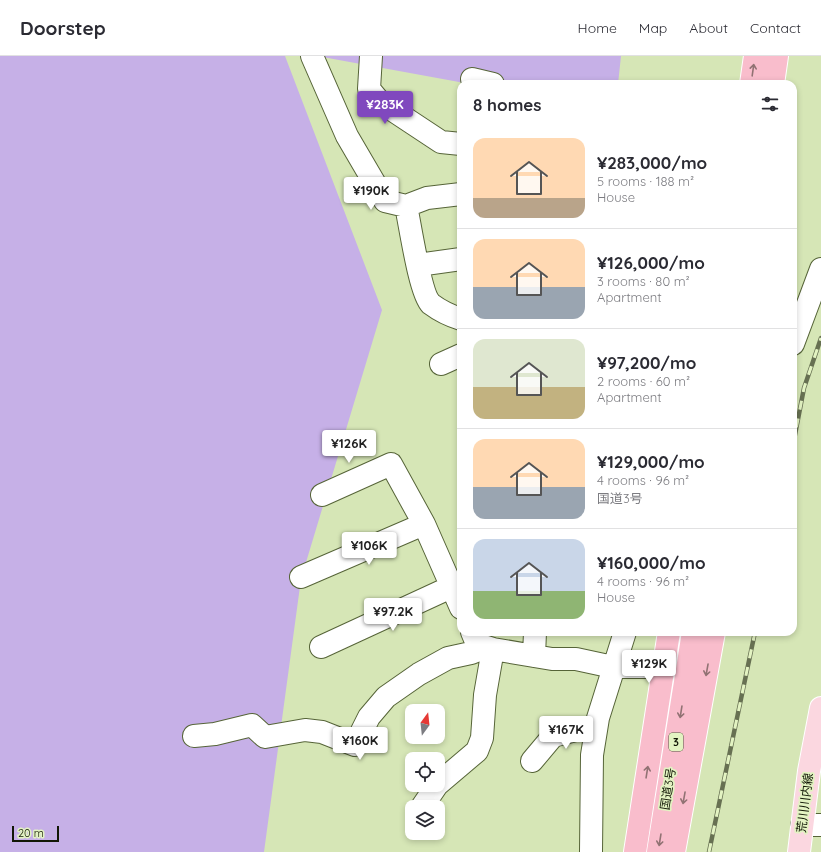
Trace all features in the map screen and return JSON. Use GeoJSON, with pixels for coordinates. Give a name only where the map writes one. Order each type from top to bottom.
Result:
{"type":"FeatureCollection","features":[{"type":"Feature","properties":{"kind":"highway"},"geometry":{"type":"LineString","coordinates":[[752,80],[755,56]]}},
{"type":"Feature","properties":{"kind":"highway"},"geometry":{"type":"LineString","coordinates":[[774,80],[777,56]]}},
{"type":"Feature","properties":{"kind":"highway","name":"国道3号"},"geometry":{"type":"LineString","coordinates":[[635,852],[668,636]]}},
{"type":"Feature","properties":{"kind":"highway","name":"国道3号"},"geometry":{"type":"LineString","coordinates":[[658,852],[692,636]]}},
{"type":"Feature","properties":{"kind":"highway"},"geometry":{"type":"LineString","coordinates":[[674,852],[713,636]]}},
{"type":"Feature","properties":{"kind":"main road","name":"荒川川内線"},"geometry":{"type":"LineString","coordinates":[[799,852],[812,825],[809,771],[821,708]]}},
{"type":"Feature","properties":{"kind":"street"},"geometry":{"type":"LineString","coordinates":[[312,56],[348,136],[385,202],[406,206],[427,198],[457,194]]}},
{"type":"Feature","properties":{"kind":"street"},"geometry":{"type":"LineString","coordinates":[[371,56],[369,89],[379,101],[441,142],[457,144]]}},
{"type":"Feature","properties":{"kind":"street"},"geometry":{"type":"LineString","coordinates":[[472,79],[476,80]]}},
{"type":"Feature","properties":{"kind":"street"},"geometry":{"type":"LineString","coordinates":[[406,206],[422,286],[430,303],[457,318]]}},
{"type":"Feature","properties":{"kind":"street"},"geometry":{"type":"LineString","coordinates":[[418,265],[457,260]]}},
{"type":"Feature","properties":{"kind":"street"},"geometry":{"type":"LineString","coordinates":[[797,333],[821,269]]}},
{"type":"Feature","properties":{"kind":"street"},"geometry":{"type":"LineString","coordinates":[[440,364],[457,357]]}},
{"type":"Feature","properties":{"kind":"street"},"geometry":{"type":"LineString","coordinates":[[322,495],[391,464],[424,524],[457,600]]}},
{"type":"Feature","properties":{"kind":"street"},"geometry":{"type":"LineString","coordinates":[[301,577],[424,524]]}},
{"type":"Feature","properties":{"kind":"street"},"geometry":{"type":"LineString","coordinates":[[321,647],[451,587]]}},
{"type":"Feature","properties":{"kind":"street"},"geometry":{"type":"LineString","coordinates":[[534,656],[536,636]]}},
{"type":"Feature","properties":{"kind":"street"},"geometry":{"type":"LineString","coordinates":[[590,852],[592,755],[598,718],[624,636]]}},
{"type":"Feature","properties":{"kind":"street"},"geometry":{"type":"LineString","coordinates":[[484,642],[534,656],[552,659],[576,659],[613,667],[663,666],[688,670]]}},
{"type":"Feature","properties":{"kind":"street"},"geometry":{"type":"LineString","coordinates":[[194,736],[215,734],[252,725],[265,737],[305,730],[322,732],[355,745],[369,717],[386,697],[419,674],[448,658],[471,653],[484,642]]}},
{"type":"Feature","properties":{"kind":"street"},"geometry":{"type":"LineString","coordinates":[[445,779],[477,751],[482,738],[485,695],[484,642]]}},
{"type":"Feature","properties":{"kind":"street"},"geometry":{"type":"LineString","coordinates":[[532,761],[553,736],[576,730],[596,730]]}},
{"type":"Feature","properties":{"kind":"shaded area"},"geometry":{"type":"Polygon","coordinates":[[[0,56],[285,56],[382,310],[301,579],[264,852],[0,852],[0,56]]]}},
{"type":"Feature","properties":{"kind":"shaded area"},"geometry":{"type":"Polygon","coordinates":[[[317,56],[621,56],[618,80],[457,80],[457,82],[317,56]]]}},
{"type":"Feature","properties":{"kind":"railway"},"geometry":{"type":"LineString","coordinates":[[797,424],[804,388],[821,338]]}},
{"type":"Feature","properties":{"kind":"railway"},"geometry":{"type":"LineString","coordinates":[[709,852],[754,636]]}}]}
